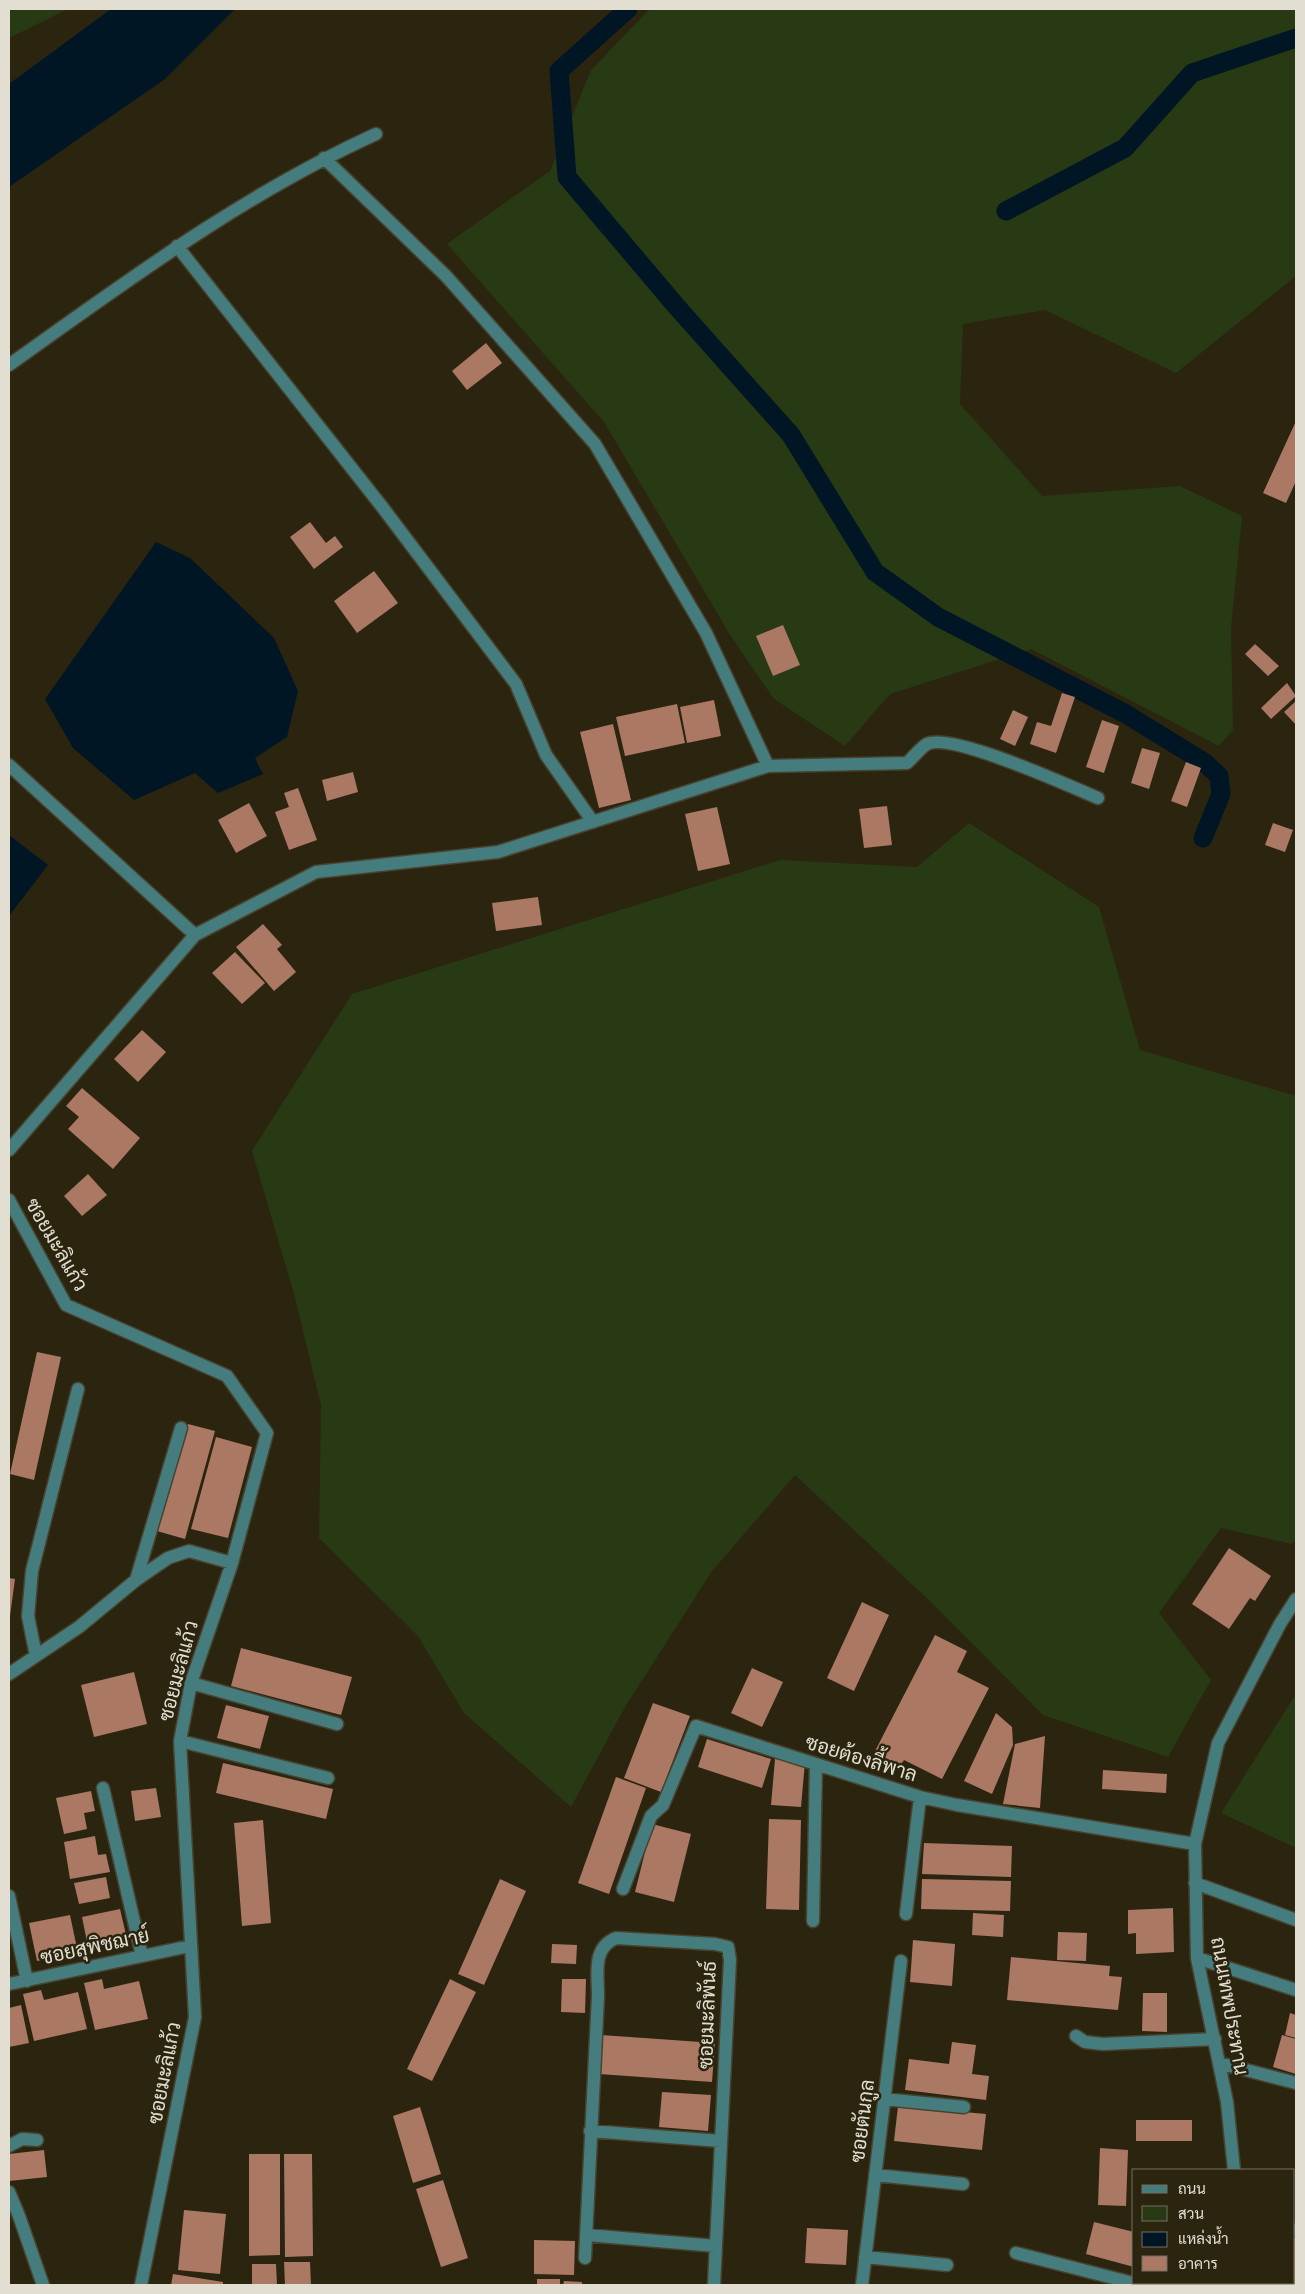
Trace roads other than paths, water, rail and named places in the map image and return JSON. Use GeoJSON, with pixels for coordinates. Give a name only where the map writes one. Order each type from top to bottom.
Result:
{"type":"FeatureCollection","features":[{"type":"Feature","properties":{"kind":"street"},"geometry":{"type":"LineString","coordinates":[[9,365],[177,246],[324,158],[376,134]]}},
{"type":"Feature","properties":{"kind":"street"},"geometry":{"type":"LineString","coordinates":[[324,158],[446,276],[594,444],[706,633],[768,766]]}},
{"type":"Feature","properties":{"kind":"street"},"geometry":{"type":"LineString","coordinates":[[177,246],[383,508],[516,684],[546,755],[593,822]]}},
{"type":"Feature","properties":{"kind":"street"},"geometry":{"type":"LineString","coordinates":[[9,1150],[195,936],[316,872],[498,852],[768,766],[907,763],[927,744],[947,742],[990,755],[1098,798]]}},
{"type":"Feature","properties":{"kind":"street"},"geometry":{"type":"LineString","coordinates":[[9,765],[195,936]]}},
{"type":"Feature","properties":{"kind":"street","name":"ซอยมะลิแก้ว"},"geometry":{"type":"LineString","coordinates":[[9,1200],[66,1305],[227,1376],[267,1433],[232,1563],[191,1683],[180,1742],[195,2017],[141,2285]]}},
{"type":"Feature","properties":{"kind":"street"},"geometry":{"type":"LineString","coordinates":[[36,1656],[28,1616],[28,1594],[32,1571],[78,1389]]}},
{"type":"Feature","properties":{"kind":"street"},"geometry":{"type":"LineString","coordinates":[[136,1580],[181,1428]]}},
{"type":"Feature","properties":{"kind":"street"},"geometry":{"type":"LineString","coordinates":[[9,1674],[80,1627],[136,1580],[168,1558],[189,1551],[232,1563]]}},
{"type":"Feature","properties":{"kind":"street","name":"ถนนเทพประทาน"},"geometry":{"type":"LineString","coordinates":[[1234,2169],[1227,2102],[1197,1958],[1195,1844],[1218,1743],[1280,1624],[1296,1599]]}},
{"type":"Feature","properties":{"kind":"street"},"geometry":{"type":"LineString","coordinates":[[191,1683],[337,1724]]}},
{"type":"Feature","properties":{"kind":"street","name":"ซอยต้องลี้พาล"},"geometry":{"type":"LineString","coordinates":[[623,1889],[651,1816],[663,1805],[696,1726],[920,1797],[957,1805],[1195,1844]]}},
{"type":"Feature","properties":{"kind":"street"},"geometry":{"type":"LineString","coordinates":[[180,1742],[328,1778]]}},
{"type":"Feature","properties":{"kind":"street"},"geometry":{"type":"LineString","coordinates":[[812,1921],[816,1764]]}},
{"type":"Feature","properties":{"kind":"street"},"geometry":{"type":"LineString","coordinates":[[103,1788],[142,1956]]}},
{"type":"Feature","properties":{"kind":"street"},"geometry":{"type":"LineString","coordinates":[[906,1914],[920,1797]]}},
{"type":"Feature","properties":{"kind":"street"},"geometry":{"type":"LineString","coordinates":[[1195,1883],[1296,1920]]}},
{"type":"Feature","properties":{"kind":"street"},"geometry":{"type":"LineString","coordinates":[[9,1896],[27,1981]]}},
{"type":"Feature","properties":{"kind":"street","name":"ซอยมะลิพันธ์"},"geometry":{"type":"LineString","coordinates":[[585,2258],[598,1996],[598,1957],[605,1942],[616,1938],[715,1944],[728,1948],[730,1960],[714,2285]]}},
{"type":"Feature","properties":{"kind":"street","name":"ซอยสุพิชฌาย์"},"geometry":{"type":"LineString","coordinates":[[9,1984],[190,1946]]}},
{"type":"Feature","properties":{"kind":"street"},"geometry":{"type":"LineString","coordinates":[[1197,1958],[1296,1990]]}},
{"type":"Feature","properties":{"kind":"street","name":"ซอยตันกูล"},"geometry":{"type":"LineString","coordinates":[[862,2285],[900,1961]]}},
{"type":"Feature","properties":{"kind":"street"},"geometry":{"type":"LineString","coordinates":[[1076,2036],[1085,2042],[1103,2044],[1215,2039]]}},
{"type":"Feature","properties":{"kind":"street"},"geometry":{"type":"LineString","coordinates":[[1220,2063],[1296,2083]]}},
{"type":"Feature","properties":{"kind":"street"},"geometry":{"type":"LineString","coordinates":[[884,2099],[964,2107]]}},
{"type":"Feature","properties":{"kind":"street"},"geometry":{"type":"LineString","coordinates":[[590,2131],[721,2142]]}},
{"type":"Feature","properties":{"kind":"street"},"geometry":{"type":"LineString","coordinates":[[9,2146],[22,2139],[37,2140]]}},
{"type":"Feature","properties":{"kind":"street"},"geometry":{"type":"LineString","coordinates":[[875,2175],[963,2184]]}},
{"type":"Feature","properties":{"kind":"street"},"geometry":{"type":"LineString","coordinates":[[9,2192],[43,2285]]}},
{"type":"Feature","properties":{"kind":"street"},"geometry":{"type":"LineString","coordinates":[[587,2235],[716,2246]]}},
{"type":"Feature","properties":{"kind":"street"},"geometry":{"type":"LineString","coordinates":[[1016,2253],[1132,2283]]}},
{"type":"Feature","properties":{"kind":"street"},"geometry":{"type":"LineString","coordinates":[[865,2257],[947,2265]]}},
{"type":"Feature","properties":{"kind":"water"},"geometry":{"type":"Polygon","coordinates":[[[111,9],[235,9],[165,79],[9,187],[9,84],[111,9]]]}},
{"type":"Feature","properties":{"kind":"water"},"geometry":{"type":"Polygon","coordinates":[[[156,542],[190,558],[274,638],[298,691],[287,737],[255,758],[263,774],[218,793],[195,773],[134,800],[73,748],[45,699],[156,542]]]}},
{"type":"Feature","properties":{"kind":"water"},"geometry":{"type":"Polygon","coordinates":[[[9,835],[48,865],[9,916],[9,835]]]}},
{"type":"Feature","properties":{"kind":"waterway"},"geometry":{"type":"LineString","coordinates":[[628,9],[559,71],[567,177],[677,307],[791,435],[875,572],[938,617],[1126,714],[1204,762],[1219,776],[1221,794],[1203,838]]}},
{"type":"Feature","properties":{"kind":"waterway"},"geometry":{"type":"LineString","coordinates":[[1006,211],[1125,148],[1192,73],[1296,38]]}}]}
